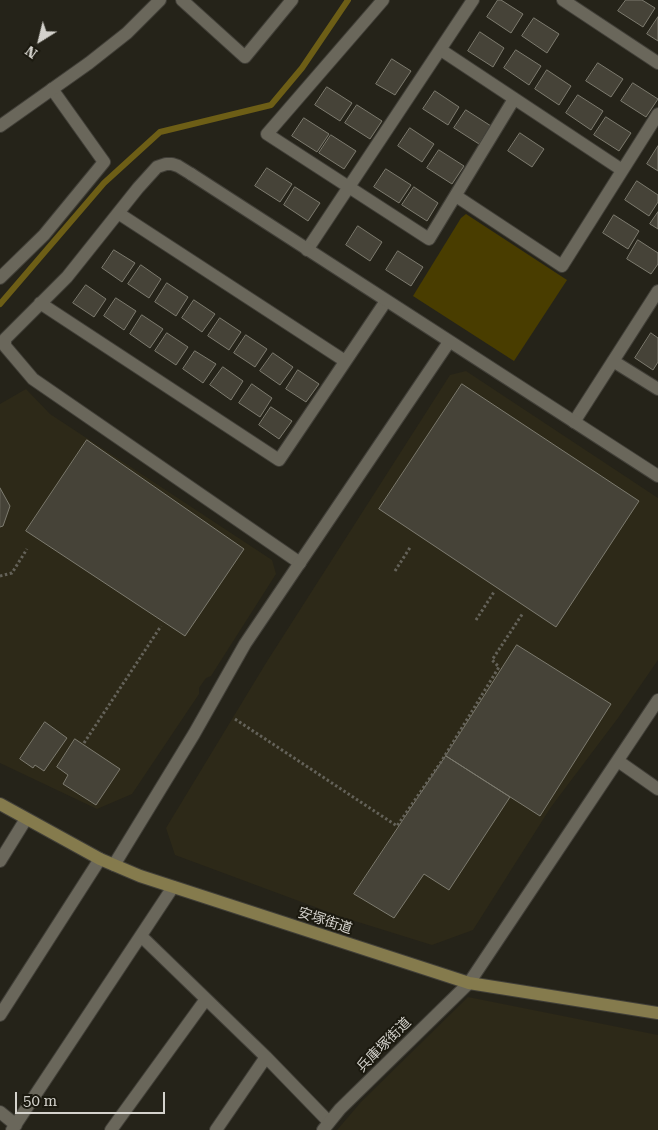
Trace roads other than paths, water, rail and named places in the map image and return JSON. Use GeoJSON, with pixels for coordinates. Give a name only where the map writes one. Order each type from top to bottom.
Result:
{"type":"FeatureCollection","features":[{"type":"Feature","properties":{"kind":"main road","name":"安塚街道"},"geometry":{"type":"LineString","coordinates":[[0,804],[100,859],[173,888],[469,983],[658,1014]]}},
{"type":"Feature","properties":{"kind":"street"},"geometry":{"type":"LineString","coordinates":[[0,126],[127,33],[160,0]]}},
{"type":"Feature","properties":{"kind":"street"},"geometry":{"type":"LineString","coordinates":[[182,0],[245,57],[292,0]]}},
{"type":"Feature","properties":{"kind":"street"},"geometry":{"type":"LineString","coordinates":[[383,0],[267,134],[429,239],[514,99]]}},
{"type":"Feature","properties":{"kind":"street"},"geometry":{"type":"LineString","coordinates":[[307,250],[474,0]]}},
{"type":"Feature","properties":{"kind":"street"},"geometry":{"type":"LineString","coordinates":[[563,0],[658,63]]}},
{"type":"Feature","properties":{"kind":"street"},"geometry":{"type":"LineString","coordinates":[[441,50],[622,170]]}},
{"type":"Feature","properties":{"kind":"street"},"geometry":{"type":"LineString","coordinates":[[0,278],[44,235],[104,162],[52,89]]}},
{"type":"Feature","properties":{"kind":"street"},"geometry":{"type":"LineString","coordinates":[[456,196],[562,266],[658,114]]}},
{"type":"Feature","properties":{"kind":"street"},"geometry":{"type":"LineString","coordinates":[[300,563],[33,379],[5,346],[5,339],[67,277],[157,167],[166,164],[178,166],[658,476]]}},
{"type":"Feature","properties":{"kind":"street"},"geometry":{"type":"LineString","coordinates":[[118,213],[345,361]]}},
{"type":"Feature","properties":{"kind":"street"},"geometry":{"type":"LineString","coordinates":[[574,422],[658,291]]}},
{"type":"Feature","properties":{"kind":"street"},"geometry":{"type":"LineString","coordinates":[[40,303],[279,460],[386,301]]}},
{"type":"Feature","properties":{"kind":"street"},"geometry":{"type":"LineString","coordinates":[[114,865],[194,734],[245,644],[449,342]]}},
{"type":"Feature","properties":{"kind":"street"},"geometry":{"type":"LineString","coordinates":[[613,361],[658,389]]}},
{"type":"Feature","properties":{"kind":"street","name":"兵庫塚街道"},"geometry":{"type":"LineString","coordinates":[[326,1126],[469,983],[657,704]]}},
{"type":"Feature","properties":{"kind":"street"},"geometry":{"type":"LineString","coordinates":[[618,761],[658,789]]}},
{"type":"Feature","properties":{"kind":"street"},"geometry":{"type":"LineString","coordinates":[[0,861],[26,819]]}},
{"type":"Feature","properties":{"kind":"street"},"geometry":{"type":"LineString","coordinates":[[0,1015],[100,859]]}},
{"type":"Feature","properties":{"kind":"street"},"geometry":{"type":"LineString","coordinates":[[0,1112],[14,1127],[173,888]]}},
{"type":"Feature","properties":{"kind":"street"},"geometry":{"type":"LineString","coordinates":[[141,936],[266,1057],[326,1126]]}},
{"type":"Feature","properties":{"kind":"street"},"geometry":{"type":"LineString","coordinates":[[111,1130],[206,999]]}},
{"type":"Feature","properties":{"kind":"street"},"geometry":{"type":"LineString","coordinates":[[216,1130],[266,1057]]}},
{"type":"Feature","properties":{"kind":"waterway"},"geometry":{"type":"LineString","coordinates":[[0,304],[104,183],[160,132],[271,105],[302,68],[348,0]]}}]}
